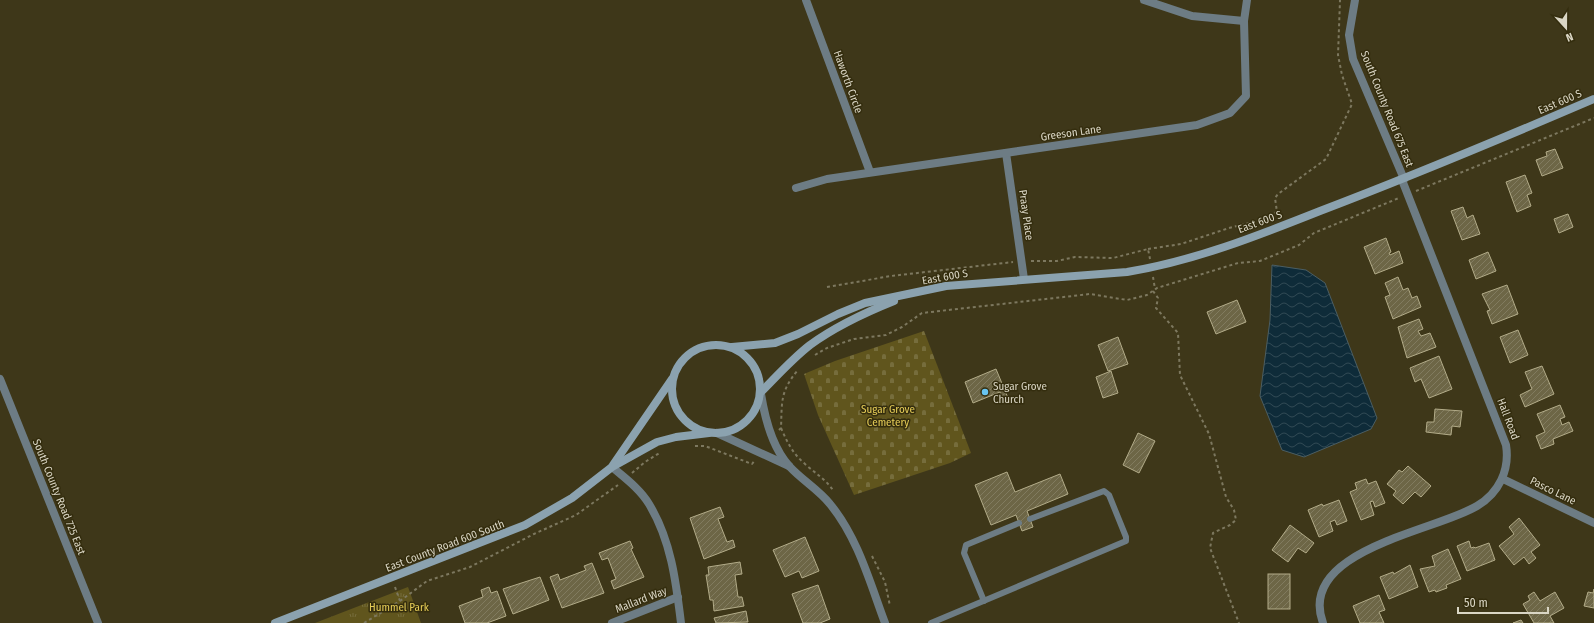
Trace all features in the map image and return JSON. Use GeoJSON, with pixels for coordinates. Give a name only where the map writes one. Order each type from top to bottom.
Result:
{"type":"FeatureCollection","features":[{"type":"Feature","properties":{"kind":"street","name":"Haworth Circle"},"geometry":{"type":"LineString","coordinates":[[806,0],[870,172]]}},
{"type":"Feature","properties":{"kind":"street"},"geometry":{"type":"LineString","coordinates":[[1144,0],[1192,16],[1244,21]]}},
{"type":"Feature","properties":{"kind":"street","name":"Greeson Lane"},"geometry":{"type":"LineString","coordinates":[[796,188],[827,178],[1197,125],[1230,114],[1246,96],[1244,21],[1247,0]]}},
{"type":"Feature","properties":{"kind":"street","name":"South County Road 675 East"},"geometry":{"type":"LineString","coordinates":[[1355,0],[1349,35],[1353,59],[1403,180]]}},
{"type":"Feature","properties":{"kind":"street","name":"East 600 S"},"geometry":{"type":"LineString","coordinates":[[915,293],[946,286],[1024,279],[1098,275],[1151,268],[1217,250],[1403,180],[1594,99]]}},
{"type":"Feature","properties":{"kind":"street","name":"Praay Place"},"geometry":{"type":"LineString","coordinates":[[1006,153],[1024,279]]}},
{"type":"Feature","properties":{"kind":"street","name":"Hall Road"},"geometry":{"type":"LineString","coordinates":[[1323,623],[1320,601],[1327,581],[1333,572],[1356,555],[1477,506],[1496,489],[1503,479],[1508,456],[1506,445],[1403,180]]}},
{"type":"Feature","properties":{"kind":"street"},"geometry":{"type":"LineString","coordinates":[[789,466],[689,424],[679,413],[673,399],[673,377],[685,357],[699,348],[716,344],[732,347],[774,343],[798,334],[838,314],[866,303],[915,293]]}},
{"type":"Feature","properties":{"kind":"street"},"geometry":{"type":"LineString","coordinates":[[713,433],[732,430],[745,423],[755,410],[761,393],[798,355],[821,337],[866,313],[915,293]]}},
{"type":"Feature","properties":{"kind":"street"},"geometry":{"type":"LineString","coordinates":[[732,347],[743,353],[752,362],[760,377],[761,393],[768,425],[773,439],[789,466],[830,504],[849,533],[885,623]]}},
{"type":"Feature","properties":{"kind":"street","name":"East County Road 600 South"},"geometry":{"type":"LineString","coordinates":[[612,467],[642,420],[673,377]]}},
{"type":"Feature","properties":{"kind":"street","name":"South County Road 725 East"},"geometry":{"type":"LineString","coordinates":[[0,379],[98,623]]}},
{"type":"Feature","properties":{"kind":"street","name":"East County Road 600 South"},"geometry":{"type":"LineString","coordinates":[[275,623],[286,621],[525,525],[572,498],[612,467],[657,442],[676,437],[713,433]]}},
{"type":"Feature","properties":{"kind":"street"},"geometry":{"type":"LineString","coordinates":[[612,467],[649,504],[656,517],[675,573],[681,623]]}},
{"type":"Feature","properties":{"kind":"street","name":"Pasco Lane"},"geometry":{"type":"LineString","coordinates":[[1503,479],[1594,523]]}},
{"type":"Feature","properties":{"kind":"street","name":"Mallard Way"},"geometry":{"type":"LineString","coordinates":[[612,623],[678,597]]}},
{"type":"Feature","properties":{"kind":"lane"},"geometry":{"type":"LineString","coordinates":[[931,623],[1126,541],[1126,537],[1109,495],[1104,491],[1030,519]]}},
{"type":"Feature","properties":{"kind":"lane"},"geometry":{"type":"LineString","coordinates":[[984,601],[964,553],[964,548],[966,545],[1019,523]]}},
{"type":"Feature","properties":{"kind":"path"},"geometry":{"type":"LineString","coordinates":[[827,287],[891,276],[1021,262],[1057,261],[1076,257],[1113,258],[1148,249],[1181,244],[1229,228],[1253,222],[1277,212],[1275,198],[1278,194],[1326,159],[1352,104],[1350,92],[1342,75],[1338,55],[1340,0]]}},
{"type":"Feature","properties":{"kind":"path"},"geometry":{"type":"LineString","coordinates":[[814,356],[827,348],[854,339],[886,335],[902,328],[922,313],[1090,294],[1127,300],[1147,295],[1154,290],[1238,263],[1260,261],[1299,245],[1314,233],[1594,118]]}},
{"type":"Feature","properties":{"kind":"path"},"geometry":{"type":"LineString","coordinates":[[1148,249],[1154,290],[1158,298],[1156,308],[1178,333],[1180,375],[1209,434],[1226,497],[1234,510],[1236,520],[1230,526],[1213,533],[1210,548],[1239,623]]}},
{"type":"Feature","properties":{"kind":"path"},"geometry":{"type":"LineString","coordinates":[[773,439],[781,428],[782,397],[792,377],[802,365]]}},
{"type":"Feature","properties":{"kind":"path"},"geometry":{"type":"LineString","coordinates":[[688,446],[705,446],[752,464],[760,453]]}},
{"type":"Feature","properties":{"kind":"path"},"geometry":{"type":"LineString","coordinates":[[364,623],[400,601],[427,581],[470,567],[534,534],[576,515],[610,492],[645,462],[663,452]]}},
{"type":"Feature","properties":{"kind":"path"},"geometry":{"type":"LineString","coordinates":[[392,578],[400,601]]}},
{"type":"Feature","properties":{"kind":"green space","name":"Sugar Grove Cemetery"},"geometry":{"type":"Polygon","coordinates":[[[924,331],[971,453],[950,463],[854,495],[818,415],[804,374],[835,361],[924,331]]]}},
{"type":"Feature","properties":{"kind":"green space","name":"Hummel Park"},"geometry":{"type":"Polygon","coordinates":[[[408,587],[421,623],[315,623],[408,587]]]}},
{"type":"Feature","properties":{"kind":"water"},"geometry":{"type":"Polygon","coordinates":[[[1272,265],[1306,270],[1325,283],[1377,418],[1371,429],[1304,457],[1282,450],[1260,396],[1270,320],[1272,265]]]}},
{"type":"Feature","properties":{"kind":"building"},"geometry":{"type":"Polygon","coordinates":[[[1555,149],[1563,168],[1542,176],[1536,160],[1547,156],[1546,152],[1555,149]]]}},
{"type":"Feature","properties":{"kind":"building"},"geometry":{"type":"Polygon","coordinates":[[[1525,175],[1532,193],[1527,195],[1531,206],[1517,212],[1506,182],[1525,175]]]}},
{"type":"Feature","properties":{"kind":"building"},"geometry":{"type":"Polygon","coordinates":[[[1463,207],[1467,218],[1473,215],[1480,234],[1462,240],[1451,211],[1463,207]]]}},
{"type":"Feature","properties":{"kind":"building"},"geometry":{"type":"Polygon","coordinates":[[[1568,214],[1573,227],[1559,233],[1554,219],[1568,214]]]}},
{"type":"Feature","properties":{"kind":"building"},"geometry":{"type":"Polygon","coordinates":[[[1386,238],[1391,252],[1389,253],[1390,255],[1399,251],[1403,263],[1375,274],[1364,247],[1386,238]]]}},
{"type":"Feature","properties":{"kind":"building"},"geometry":{"type":"Polygon","coordinates":[[[1488,252],[1496,271],[1476,279],[1469,260],[1488,252]]]}},
{"type":"Feature","properties":{"kind":"building"},"geometry":{"type":"Polygon","coordinates":[[[1398,277],[1403,290],[1408,288],[1412,298],[1417,296],[1421,307],[1393,319],[1385,297],[1390,295],[1385,283],[1398,277]]]}},
{"type":"Feature","properties":{"kind":"building"},"geometry":{"type":"Polygon","coordinates":[[[1507,285],[1518,314],[1492,324],[1487,311],[1490,310],[1482,294],[1507,285]]]}},
{"type":"Feature","properties":{"kind":"building"},"geometry":{"type":"Polygon","coordinates":[[[1237,300],[1246,322],[1216,334],[1207,312],[1237,300]]]}},
{"type":"Feature","properties":{"kind":"building"},"geometry":{"type":"Polygon","coordinates":[[[1419,319],[1423,329],[1418,331],[1421,336],[1430,333],[1436,347],[1407,358],[1398,327],[1419,319]]]}},
{"type":"Feature","properties":{"kind":"building"},"geometry":{"type":"Polygon","coordinates":[[[1518,330],[1528,355],[1510,363],[1500,337],[1518,330]]]}},
{"type":"Feature","properties":{"kind":"building"},"geometry":{"type":"Polygon","coordinates":[[[1118,337],[1128,364],[1108,371],[1098,345],[1118,337]]]}},
{"type":"Feature","properties":{"kind":"building"},"geometry":{"type":"Polygon","coordinates":[[[1439,356],[1452,389],[1429,398],[1421,379],[1415,382],[1410,368],[1439,356]]]}},
{"type":"Feature","properties":{"kind":"building"},"geometry":{"type":"Polygon","coordinates":[[[1542,366],[1554,394],[1525,407],[1520,395],[1532,389],[1525,372],[1542,366]]]}},
{"type":"Feature","properties":{"kind":"building"},"geometry":{"type":"Polygon","coordinates":[[[996,369],[1008,398],[1003,400],[1000,392],[973,403],[965,382],[996,369]]]}},
{"type":"Feature","properties":{"kind":"building"},"geometry":{"type":"Polygon","coordinates":[[[1111,371],[1118,393],[1103,398],[1096,377],[1111,371]]]}},
{"type":"Feature","properties":{"kind":"building"},"geometry":{"type":"Polygon","coordinates":[[[1560,405],[1565,417],[1560,419],[1562,425],[1569,422],[1573,431],[1553,439],[1554,444],[1541,449],[1536,436],[1545,432],[1537,414],[1560,405]]]}},
{"type":"Feature","properties":{"kind":"building"},"geometry":{"type":"Polygon","coordinates":[[[1435,409],[1462,411],[1460,427],[1452,426],[1451,435],[1426,432],[1427,422],[1434,422],[1435,409]]]}},
{"type":"Feature","properties":{"kind":"building"},"geometry":{"type":"Polygon","coordinates":[[[1138,433],[1155,441],[1139,473],[1123,465],[1138,433]]]}},
{"type":"Feature","properties":{"kind":"building"},"geometry":{"type":"Polygon","coordinates":[[[1408,466],[1431,486],[1421,497],[1415,492],[1403,504],[1393,495],[1396,491],[1387,484],[1399,470],[1402,472],[1408,466]]]}},
{"type":"Feature","properties":{"kind":"building"},"geometry":{"type":"Polygon","coordinates":[[[1007,472],[1015,492],[1060,474],[1068,494],[1027,511],[1033,527],[1022,531],[1016,515],[991,525],[975,485],[1007,472]]]}},
{"type":"Feature","properties":{"kind":"building"},"geometry":{"type":"Polygon","coordinates":[[[1366,479],[1368,484],[1376,481],[1385,503],[1375,507],[1373,501],[1370,502],[1374,515],[1361,520],[1350,492],[1357,489],[1355,483],[1366,479]]]}},
{"type":"Feature","properties":{"kind":"building"},"geometry":{"type":"Polygon","coordinates":[[[1339,500],[1347,521],[1337,525],[1335,520],[1330,522],[1333,531],[1319,537],[1308,510],[1322,504],[1323,506],[1339,500]]]}},
{"type":"Feature","properties":{"kind":"building"},"geometry":{"type":"Polygon","coordinates":[[[720,507],[724,517],[718,519],[727,542],[733,540],[735,547],[704,559],[690,518],[720,507]]]}},
{"type":"Feature","properties":{"kind":"building"},"geometry":{"type":"Polygon","coordinates":[[[1519,518],[1540,545],[1531,552],[1536,558],[1529,564],[1524,557],[1514,565],[1499,546],[1514,534],[1509,527],[1519,518]]]}},
{"type":"Feature","properties":{"kind":"building"},"geometry":{"type":"Polygon","coordinates":[[[1290,525],[1314,543],[1306,553],[1298,548],[1288,562],[1272,550],[1290,525]]]}},
{"type":"Feature","properties":{"kind":"building"},"geometry":{"type":"Polygon","coordinates":[[[805,537],[819,571],[802,578],[799,571],[785,577],[773,550],[805,537]]]}},
{"type":"Feature","properties":{"kind":"building"},"geometry":{"type":"Polygon","coordinates":[[[630,541],[633,548],[631,549],[644,577],[614,589],[611,581],[616,579],[608,558],[602,560],[599,553],[630,541]]]}},
{"type":"Feature","properties":{"kind":"building"},"geometry":{"type":"Polygon","coordinates":[[[1469,541],[1471,548],[1489,543],[1495,560],[1467,571],[1457,546],[1469,541]]]}},
{"type":"Feature","properties":{"kind":"building"},"geometry":{"type":"Polygon","coordinates":[[[1448,549],[1461,579],[1446,585],[1447,588],[1436,592],[1435,590],[1429,592],[1420,569],[1435,566],[1432,556],[1448,549]]]}},
{"type":"Feature","properties":{"kind":"building"},"geometry":{"type":"Polygon","coordinates":[[[740,562],[742,574],[735,575],[738,597],[742,597],[744,606],[714,611],[713,600],[710,600],[706,575],[709,575],[708,567],[740,562]]]}},
{"type":"Feature","properties":{"kind":"building"},"geometry":{"type":"Polygon","coordinates":[[[592,563],[604,593],[562,608],[550,577],[558,574],[560,580],[586,570],[584,566],[592,563]]]}},
{"type":"Feature","properties":{"kind":"building"},"geometry":{"type":"Polygon","coordinates":[[[1410,565],[1418,587],[1389,599],[1380,577],[1393,572],[1394,574],[1410,565]]]}},
{"type":"Feature","properties":{"kind":"building"},"geometry":{"type":"Polygon","coordinates":[[[1268,574],[1290,574],[1290,609],[1268,609],[1268,574]]]}},
{"type":"Feature","properties":{"kind":"building"},"geometry":{"type":"Polygon","coordinates":[[[540,577],[549,600],[513,614],[503,589],[540,577]]]}},
{"type":"Feature","properties":{"kind":"building"},"geometry":{"type":"Polygon","coordinates":[[[818,585],[830,619],[820,623],[803,623],[792,594],[818,585]]]}},
{"type":"Feature","properties":{"kind":"building"},"geometry":{"type":"Polygon","coordinates":[[[489,587],[491,593],[497,591],[506,616],[487,623],[465,623],[459,606],[483,597],[481,590],[489,587]]]}},
{"type":"Feature","properties":{"kind":"building"},"geometry":{"type":"Polygon","coordinates":[[[1594,589],[1594,608],[1584,606],[1588,592],[1593,593],[1594,589]]]}},
{"type":"Feature","properties":{"kind":"building"},"geometry":{"type":"Polygon","coordinates":[[[1534,592],[1540,601],[1555,592],[1564,608],[1550,616],[1554,623],[1534,623],[1523,604],[1530,600],[1528,596],[1534,592]]]}},
{"type":"Feature","properties":{"kind":"building"},"geometry":{"type":"Polygon","coordinates":[[[1379,595],[1385,610],[1379,612],[1384,623],[1360,623],[1353,606],[1379,595]]]}},
{"type":"Feature","properties":{"kind":"building"},"geometry":{"type":"Polygon","coordinates":[[[746,611],[748,622],[716,623],[714,618],[746,611]]]}},
{"type":"Feature","properties":{"kind":"building"},"geometry":{"type":"Polygon","coordinates":[[[1521,620],[1523,623],[1513,623],[1521,620]]]}},
{"type":"Feature","properties":{"kind":"place","name":"Sugar Grove Church"},"geometry":{"type":"Point","coordinates":[985,392]}}]}
